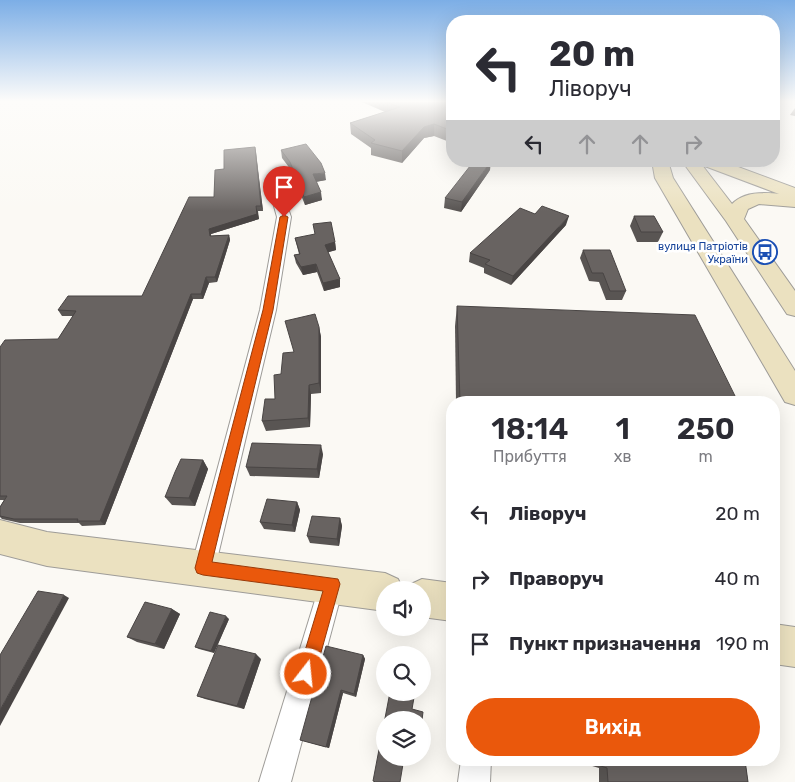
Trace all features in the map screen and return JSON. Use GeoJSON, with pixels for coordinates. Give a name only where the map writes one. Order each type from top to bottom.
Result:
{"type":"FeatureCollection","features":[{"type":"Feature","properties":{"kind":"street"},"geometry":{"type":"LineString","coordinates":[[661,167],[664,178],[795,394]]}},
{"type":"Feature","properties":{"kind":"street"},"geometry":{"type":"LineString","coordinates":[[695,167],[734,219],[795,308]]}},
{"type":"Feature","properties":{"kind":"street"},"geometry":{"type":"LineString","coordinates":[[722,167],[795,194]]}},
{"type":"Feature","properties":{"kind":"street"},"geometry":{"type":"LineString","coordinates":[[203,568],[268,310],[284,217],[275,188]]}},
{"type":"Feature","properties":{"kind":"street"},"geometry":{"type":"LineString","coordinates":[[734,219],[741,206],[755,200],[774,199],[795,202]]}},
{"type":"Feature","properties":{"kind":"street"},"geometry":{"type":"LineString","coordinates":[[0,537],[47,549],[376,591]]}},
{"type":"Feature","properties":{"kind":"street"},"geometry":{"type":"LineString","coordinates":[[275,782],[332,584]]}},
{"type":"Feature","properties":{"kind":"street"},"geometry":{"type":"LineString","coordinates":[[431,599],[446,601]]}},
{"type":"Feature","properties":{"kind":"street"},"geometry":{"type":"LineString","coordinates":[[780,645],[795,647]]}},
{"type":"Feature","properties":{"kind":"street"},"geometry":{"type":"LineString","coordinates":[[474,782],[475,766]]}},
{"type":"Feature","properties":{"kind":"building"},"geometry":{"type":"Polygon","coordinates":[[[373,138],[413,138],[402,151],[371,143],[375,140],[373,138]]]}},
{"type":"Feature","properties":{"kind":"building"},"geometry":{"type":"Polygon","coordinates":[[[306,144],[321,163],[325,173],[313,174],[321,192],[304,197],[290,162],[281,150],[306,144]]]}},
{"type":"Feature","properties":{"kind":"building"},"geometry":{"type":"Polygon","coordinates":[[[255,147],[261,206],[256,206],[257,214],[209,229],[210,236],[229,235],[215,277],[206,277],[201,294],[191,294],[100,521],[14,519],[0,516],[0,507],[7,496],[0,496],[0,347],[5,340],[58,339],[76,311],[58,310],[68,296],[142,296],[189,197],[214,197],[215,170],[224,169],[224,150],[255,147]]]}},
{"type":"Feature","properties":{"kind":"building"},"geometry":{"type":"Polygon","coordinates":[[[469,167],[487,167],[462,202],[445,198],[469,167]]]}},
{"type":"Feature","properties":{"kind":"building"},"geometry":{"type":"Polygon","coordinates":[[[542,206],[569,216],[513,276],[485,264],[490,260],[470,253],[520,208],[535,214],[542,206]]]}},
{"type":"Feature","properties":{"kind":"building"},"geometry":{"type":"Polygon","coordinates":[[[634,216],[654,216],[663,232],[641,232],[634,216]]]}},
{"type":"Feature","properties":{"kind":"building"},"geometry":{"type":"Polygon","coordinates":[[[331,222],[335,242],[325,245],[340,279],[323,283],[316,264],[301,267],[294,255],[300,254],[295,238],[315,234],[313,224],[331,222]]]}},
{"type":"Feature","properties":{"kind":"building"},"geometry":{"type":"Polygon","coordinates":[[[583,250],[610,250],[626,291],[610,291],[603,273],[592,273],[583,250]]]}},
{"type":"Feature","properties":{"kind":"building"},"geometry":{"type":"Polygon","coordinates":[[[457,306],[695,315],[735,396],[460,396],[457,306]]]}},
{"type":"Feature","properties":{"kind":"building"},"geometry":{"type":"Polygon","coordinates":[[[315,314],[319,327],[319,383],[309,385],[308,418],[262,421],[265,399],[275,399],[274,375],[281,374],[283,353],[294,352],[285,321],[315,314]]]}},
{"type":"Feature","properties":{"kind":"building"},"geometry":{"type":"Polygon","coordinates":[[[252,443],[321,445],[317,469],[246,467],[252,443]]]}},
{"type":"Feature","properties":{"kind":"building"},"geometry":{"type":"Polygon","coordinates":[[[181,459],[203,460],[189,498],[165,497],[175,472],[181,459]]]}},
{"type":"Feature","properties":{"kind":"building"},"geometry":{"type":"Polygon","coordinates":[[[267,499],[297,502],[292,525],[260,522],[267,499]]]}},
{"type":"Feature","properties":{"kind":"building"},"geometry":{"type":"Polygon","coordinates":[[[312,516],[340,518],[337,539],[307,536],[312,516]]]}},
{"type":"Feature","properties":{"kind":"building"},"geometry":{"type":"Polygon","coordinates":[[[38,591],[64,595],[0,710],[0,655],[38,591]]]}},
{"type":"Feature","properties":{"kind":"building"},"geometry":{"type":"Polygon","coordinates":[[[145,602],[172,609],[155,644],[127,637],[145,602]]]}},
{"type":"Feature","properties":{"kind":"building"},"geometry":{"type":"Polygon","coordinates":[[[210,612],[226,616],[211,651],[195,647],[210,612]]]}},
{"type":"Feature","properties":{"kind":"building"},"geometry":{"type":"Polygon","coordinates":[[[218,645],[256,654],[237,706],[197,696],[218,645]]]}},
{"type":"Feature","properties":{"kind":"building"},"geometry":{"type":"Polygon","coordinates":[[[326,646],[363,655],[354,694],[341,690],[326,747],[300,740],[326,646]]]}},
{"type":"Feature","properties":{"kind":"building"},"geometry":{"type":"Polygon","coordinates":[[[388,701],[413,701],[412,709],[419,711],[386,711],[388,701]]]}},
{"type":"Feature","properties":{"kind":"building"},"geometry":{"type":"Polygon","coordinates":[[[376,765],[403,766],[400,782],[373,781],[376,765]]]}},
{"type":"Feature","properties":{"kind":"building"},"geometry":{"type":"Polygon","coordinates":[[[601,766],[746,766],[748,782],[608,782],[607,768],[601,766]]]}},
{"type":"Feature","properties":{"kind":"place","name":"вулиця Патріотів України"},"geometry":{"type":"Point","coordinates":[765,252]}},
{"type":"Feature","properties":{"kind":"route"},"geometry":{"type":"LineString","coordinates":[[284,217],[268,310],[203,568],[332,584],[306,674]]}}]}
